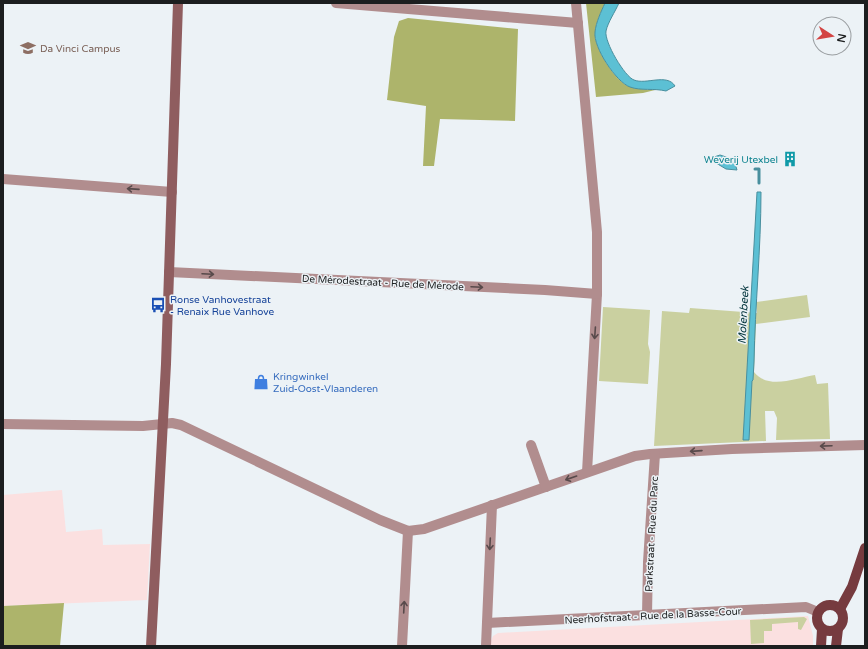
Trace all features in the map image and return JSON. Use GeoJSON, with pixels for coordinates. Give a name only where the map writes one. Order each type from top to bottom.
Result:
{"type":"FeatureCollection","features":[{"type":"Feature","properties":{"kind":"main road"},"geometry":{"type":"LineString","coordinates":[[840,609],[852,587],[865,548]]}},
{"type":"Feature","properties":{"kind":"main road"},"geometry":{"type":"LineString","coordinates":[[836,646],[838,629],[843,622],[840,609],[833,604],[828,604],[820,608],[816,620],[819,626],[822,629],[833,631],[838,629]]}},
{"type":"Feature","properties":{"kind":"main road"},"geometry":{"type":"LineString","coordinates":[[821,646],[822,629]]}},
{"type":"Feature","properties":{"kind":"street"},"geometry":{"type":"LineString","coordinates":[[151,646],[169,272],[178,3]]}},
{"type":"Feature","properties":{"kind":"street"},"geometry":{"type":"LineString","coordinates":[[336,3],[578,23]]}},
{"type":"Feature","properties":{"kind":"street"},"geometry":{"type":"LineString","coordinates":[[576,3],[597,232],[597,294],[587,472]]}},
{"type":"Feature","properties":{"kind":"street"},"geometry":{"type":"LineString","coordinates":[[3,179],[172,192]]}},
{"type":"Feature","properties":{"kind":"street","name":"De Mérodestraat - Rue de Mérode"},"geometry":{"type":"LineString","coordinates":[[169,272],[546,290],[597,294]]}},
{"type":"Feature","properties":{"kind":"street"},"geometry":{"type":"LineString","coordinates":[[3,424],[136,426],[172,423],[180,425],[380,520],[408,531],[424,529],[635,456],[732,449],[865,445]]}},
{"type":"Feature","properties":{"kind":"street"},"geometry":{"type":"LineString","coordinates":[[531,445],[546,487]]}},
{"type":"Feature","properties":{"kind":"street","name":"Parkstraat - Rue du Parc"},"geometry":{"type":"LineString","coordinates":[[647,615],[648,562],[655,454]]}},
{"type":"Feature","properties":{"kind":"street"},"geometry":{"type":"LineString","coordinates":[[486,646],[492,505]]}},
{"type":"Feature","properties":{"kind":"street"},"geometry":{"type":"LineString","coordinates":[[402,646],[408,531]]}},
{"type":"Feature","properties":{"kind":"street","name":"Neerhofstraat - Rue de la Basse-Cour"},"geometry":{"type":"LineString","coordinates":[[487,623],[806,607],[818,612]]}},
{"type":"Feature","properties":{"kind":"shaded area"},"geometry":{"type":"Polygon","coordinates":[[[62,490],[66,532],[102,529],[103,545],[150,544],[147,600],[3,606],[3,495],[62,490]]]}},
{"type":"Feature","properties":{"kind":"shaded area"},"geometry":{"type":"Polygon","coordinates":[[[808,616],[813,636],[813,646],[491,646],[493,636],[498,633],[808,616]]]}},
{"type":"Feature","properties":{"kind":"green space"},"geometry":{"type":"Polygon","coordinates":[[[586,3],[605,3],[596,25],[595,38],[601,54],[611,70],[623,83],[628,86],[651,90],[659,89],[643,93],[596,97],[586,3]]]}},
{"type":"Feature","properties":{"kind":"green space"},"geometry":{"type":"Polygon","coordinates":[[[408,18],[518,29],[515,121],[440,119],[434,166],[423,166],[426,106],[387,100],[394,37],[399,21],[408,18]]]}},
{"type":"Feature","properties":{"kind":"green space"},"geometry":{"type":"Polygon","coordinates":[[[807,295],[810,317],[756,324],[754,372],[760,377],[774,382],[815,375],[817,384],[828,383],[830,439],[776,440],[777,418],[774,411],[765,411],[766,441],[654,446],[662,311],[689,313],[690,308],[757,313],[756,302],[807,295]]]}},
{"type":"Feature","properties":{"kind":"green space"},"geometry":{"type":"Polygon","coordinates":[[[603,307],[650,310],[648,384],[599,381],[603,307]]]}},
{"type":"Feature","properties":{"kind":"green space"},"geometry":{"type":"Polygon","coordinates":[[[64,603],[60,646],[3,646],[3,606],[64,603]]]}},
{"type":"Feature","properties":{"kind":"green space"},"geometry":{"type":"Polygon","coordinates":[[[804,617],[807,619],[801,630],[798,629],[798,622],[772,624],[772,631],[764,631],[764,643],[751,644],[750,620],[804,617]]]}},
{"type":"Feature","properties":{"kind":"water"},"geometry":{"type":"Polygon","coordinates":[[[605,3],[619,3],[607,28],[606,36],[612,51],[626,73],[634,80],[667,80],[675,86],[666,91],[634,88],[624,84],[612,71],[606,63],[595,38],[596,25],[605,3]]]}},
{"type":"Feature","properties":{"kind":"water"},"geometry":{"type":"Polygon","coordinates":[[[720,155],[733,161],[737,170],[726,169],[711,160],[711,158],[720,155]]]}},
{"type":"Feature","properties":{"kind":"water"},"geometry":{"type":"Polygon","coordinates":[[[757,192],[761,192],[761,213],[753,380],[749,440],[743,440],[757,192]]]}},
{"type":"Feature","properties":{"kind":"waterway","name":"Molenbeek"},"geometry":{"type":"LineString","coordinates":[[755,169],[759,169],[759,183]]}},
{"type":"Feature","properties":{"kind":"place","name":"Da Vinci Campus"},"geometry":{"type":"Point","coordinates":[28,48]}},
{"type":"Feature","properties":{"kind":"place","name":"Weverij Utexbel"},"geometry":{"type":"Point","coordinates":[790,159]}},
{"type":"Feature","properties":{"kind":"place","name":"Ronse Vanhovestraat - Renaix Rue Vanhove"},"geometry":{"type":"Point","coordinates":[158,305]}},
{"type":"Feature","properties":{"kind":"place","name":"Kringwinkel Zuid-Oost-Vlaanderen"},"geometry":{"type":"Point","coordinates":[261,382]}}]}
